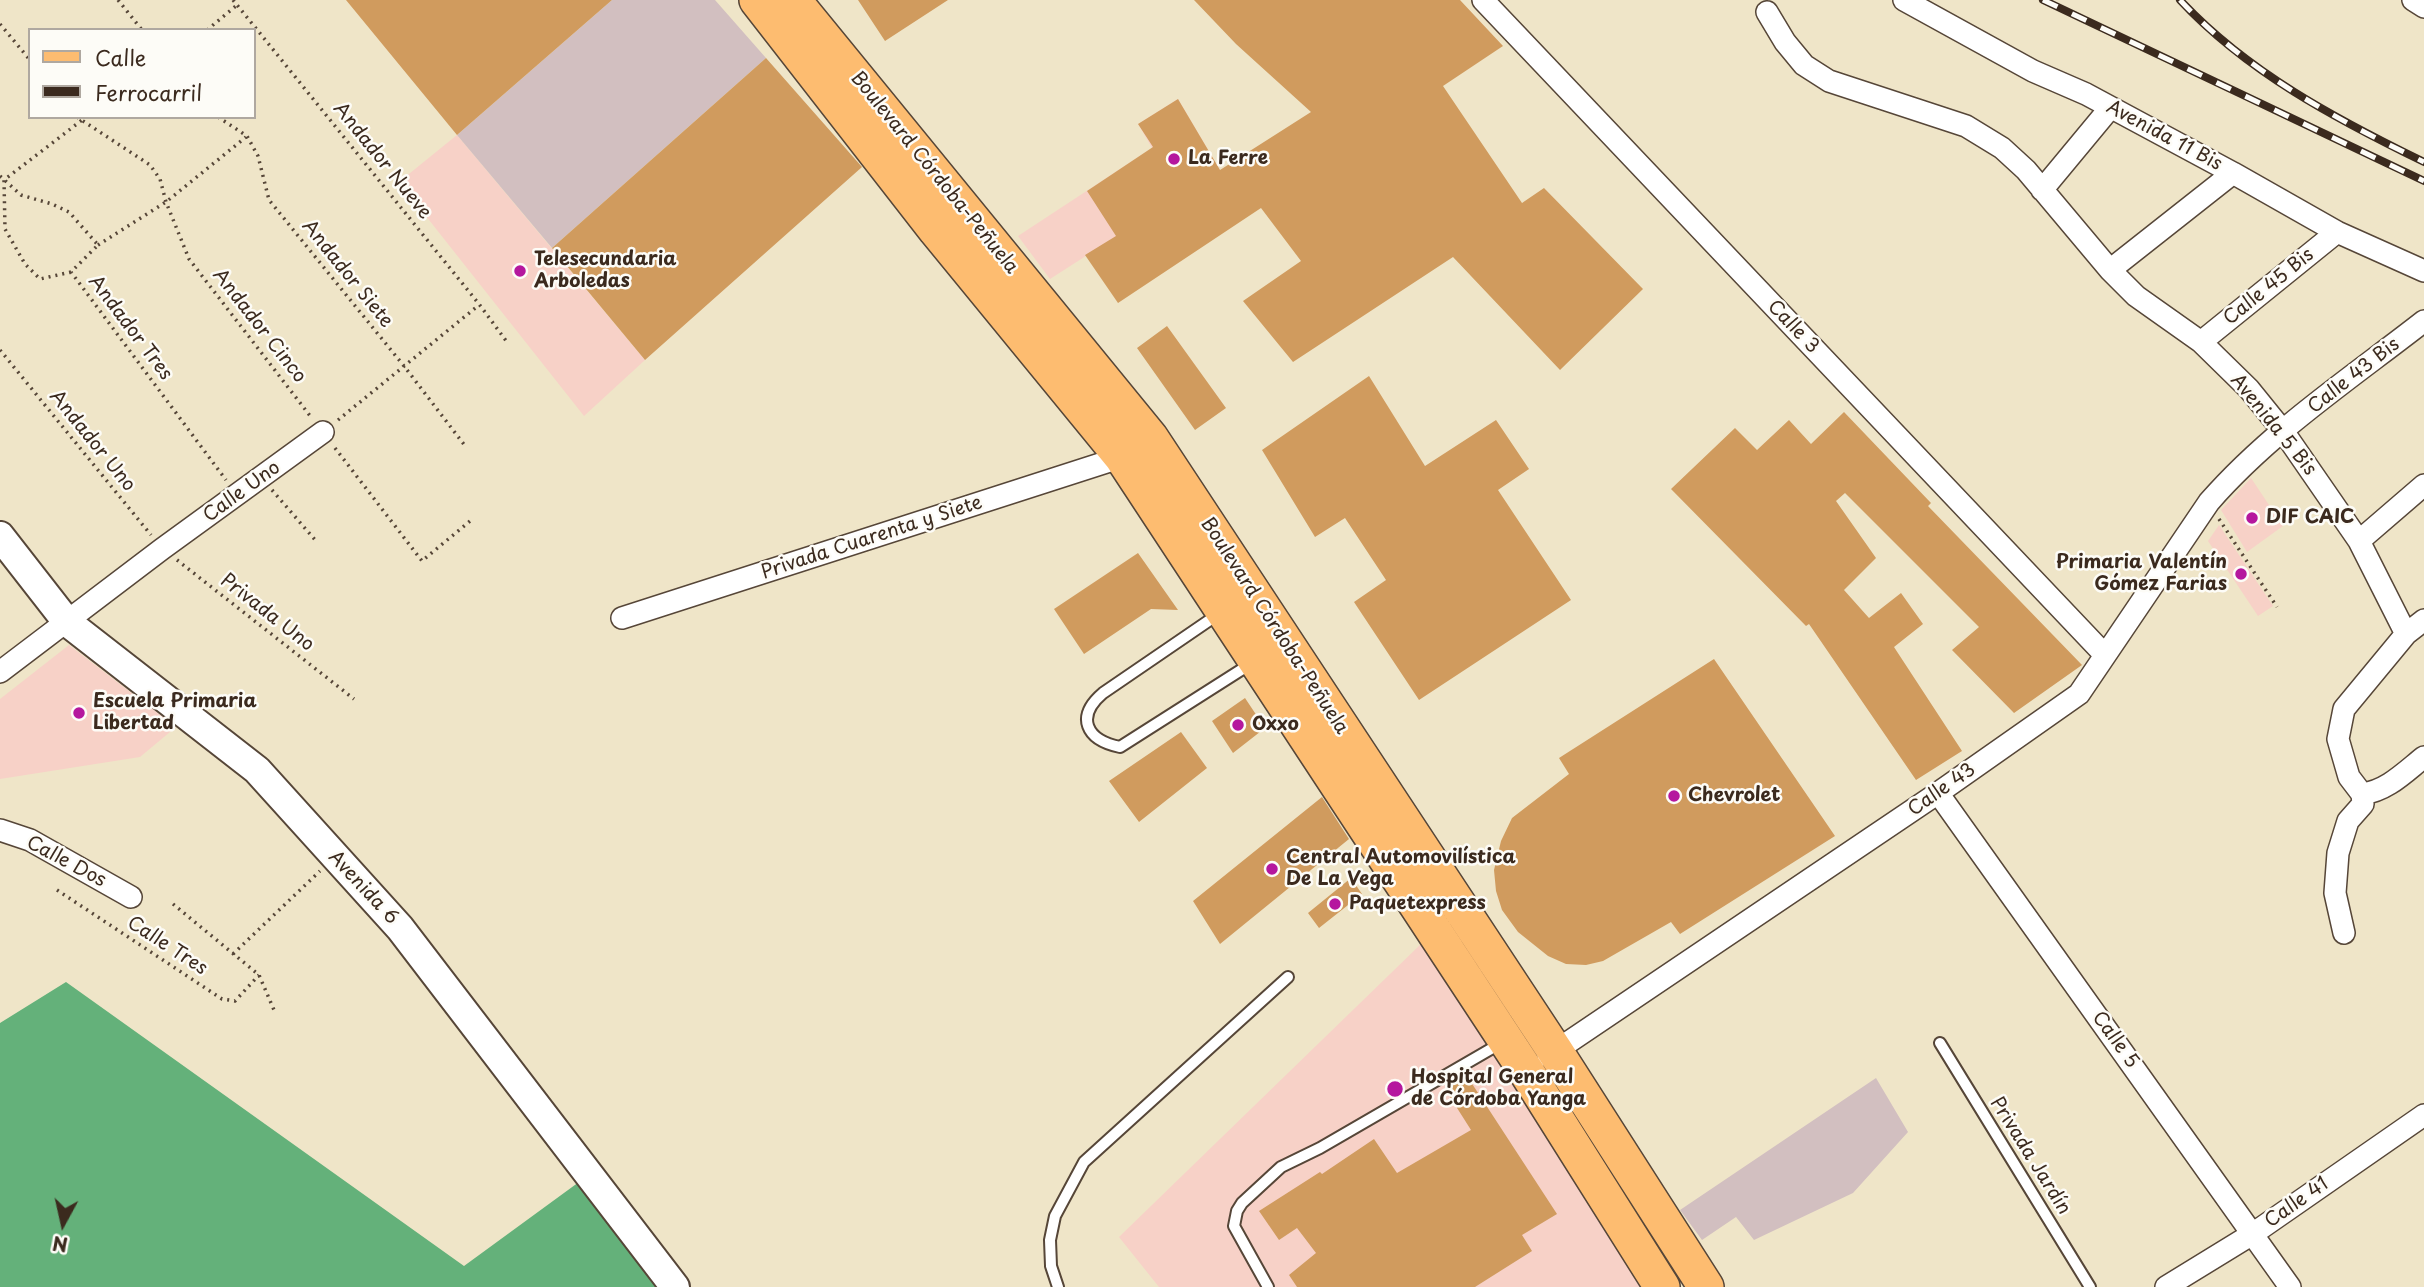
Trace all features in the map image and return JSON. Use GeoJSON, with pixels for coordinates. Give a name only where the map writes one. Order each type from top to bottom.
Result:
{"type":"FeatureCollection","features":[{"type":"Feature","properties":{"kind":"main road","name":"Boulevard Córdoba-Peñuela"},"geometry":{"type":"LineString","coordinates":[[757,0],[936,230],[1237,601],[1555,1051],[1706,1287]]}},
{"type":"Feature","properties":{"kind":"main road","name":"Boulevard Córdoba-Peñuela"},"geometry":{"type":"LineString","coordinates":[[793,0],[1150,437],[1237,601]]}},
{"type":"Feature","properties":{"kind":"main road"},"geometry":{"type":"LineString","coordinates":[[1122,457],[1150,437]]}},
{"type":"Feature","properties":{"kind":"main road","name":"Boulevard Córdoba-Peñuela"},"geometry":{"type":"LineString","coordinates":[[1270,651],[1505,1041],[1662,1287]]}},
{"type":"Feature","properties":{"kind":"street","name":"Calle 3"},"geometry":{"type":"LineString","coordinates":[[1483,0],[2104,654]]}},
{"type":"Feature","properties":{"kind":"street","name":"Avenida 11 Bis"},"geometry":{"type":"LineString","coordinates":[[1904,0],[2033,71],[2086,94],[2337,232],[2424,271]]}},
{"type":"Feature","properties":{"kind":"street"},"geometry":{"type":"LineString","coordinates":[[2413,0],[2424,7]]}},
{"type":"Feature","properties":{"kind":"street","name":"Avenida 5 Bis"},"geometry":{"type":"LineString","coordinates":[[1767,12],[1785,42],[1804,65],[1829,80],[1966,126],[2001,148],[2026,170],[2110,270],[2136,296],[2201,342],[2249,389],[2283,431],[2359,541],[2406,634]]}},
{"type":"Feature","properties":{"kind":"street"},"geometry":{"type":"LineString","coordinates":[[2042,190],[2110,108]]}},
{"type":"Feature","properties":{"kind":"street"},"geometry":{"type":"LineString","coordinates":[[2110,270],[2233,173]]}},
{"type":"Feature","properties":{"kind":"street","name":"Calle 45 Bis"},"geometry":{"type":"LineString","coordinates":[[2201,342],[2337,232]]}},
{"type":"Feature","properties":{"kind":"street","name":"Calle 43 Bis"},"geometry":{"type":"LineString","coordinates":[[2283,431],[2424,321]]}},
{"type":"Feature","properties":{"kind":"street","name":"Calle 43"},"geometry":{"type":"LineString","coordinates":[[1526,1071],[1938,793],[2079,694],[2209,502],[2233,475],[2283,431]]}},
{"type":"Feature","properties":{"kind":"street","name":"Calle Uno"},"geometry":{"type":"LineString","coordinates":[[0,672],[162,549],[323,432]]}},
{"type":"Feature","properties":{"kind":"street","name":"Privada Cuarenta y Siete"},"geometry":{"type":"LineString","coordinates":[[622,618],[1122,457]]}},
{"type":"Feature","properties":{"kind":"street"},"geometry":{"type":"LineString","coordinates":[[2359,541],[2424,485]]}},
{"type":"Feature","properties":{"kind":"street","name":"Avenida 6"},"geometry":{"type":"LineString","coordinates":[[0,536],[66,622],[257,770],[400,928],[676,1287]]}},
{"type":"Feature","properties":{"kind":"street"},"geometry":{"type":"LineString","coordinates":[[2344,933],[2335,893],[2338,853],[2348,821],[2363,804],[2362,794],[2349,778],[2338,738],[2344,709],[2406,634],[2424,620]]}},
{"type":"Feature","properties":{"kind":"street"},"geometry":{"type":"LineString","coordinates":[[2362,794],[2385,788],[2424,757]]}},
{"type":"Feature","properties":{"kind":"street","name":"Calle 5"},"geometry":{"type":"LineString","coordinates":[[1938,793],[2290,1287]]}},
{"type":"Feature","properties":{"kind":"street","name":"Calle Dos"},"geometry":{"type":"LineString","coordinates":[[0,830],[30,840],[131,897]]}},
{"type":"Feature","properties":{"kind":"street","name":"Calle 41"},"geometry":{"type":"LineString","coordinates":[[2166,1287],[2254,1233],[2424,1115]]}},
{"type":"Feature","properties":{"kind":"lane"},"geometry":{"type":"LineString","coordinates":[[1237,601],[1090,703],[1086,719],[1092,735],[1104,744],[1120,747],[1270,651]]}},
{"type":"Feature","properties":{"kind":"lane"},"geometry":{"type":"LineString","coordinates":[[1058,1287],[1051,1266],[1050,1240],[1055,1216],[1084,1162],[1288,977]]}},
{"type":"Feature","properties":{"kind":"lane"},"geometry":{"type":"LineString","coordinates":[[1268,1287],[1234,1226],[1234,1219],[1242,1203],[1281,1167],[1320,1148],[1505,1041]]}},
{"type":"Feature","properties":{"kind":"lane","name":"Privada Jardín"},"geometry":{"type":"LineString","coordinates":[[1940,1043],[2091,1287]]}},
{"type":"Feature","properties":{"kind":"path"},"geometry":{"type":"LineString","coordinates":[[118,0],[140,28]]}},
{"type":"Feature","properties":{"kind":"path","name":"Andador Nueve"},"geometry":{"type":"LineString","coordinates":[[233,0],[256,28]]}},
{"type":"Feature","properties":{"kind":"path"},"geometry":{"type":"LineString","coordinates":[[209,28],[237,5]]}},
{"type":"Feature","properties":{"kind":"path"},"geometry":{"type":"LineString","coordinates":[[0,24],[28,58]]}},
{"type":"Feature","properties":{"kind":"path","name":"Andador Nueve"},"geometry":{"type":"LineString","coordinates":[[256,28],[507,342]]}},
{"type":"Feature","properties":{"kind":"path"},"geometry":{"type":"LineString","coordinates":[[71,272],[40,279],[25,264],[3,230],[4,180],[78,119]]}},
{"type":"Feature","properties":{"kind":"path","name":"Andador Cinco"},"geometry":{"type":"LineString","coordinates":[[78,119],[150,165],[160,179],[166,202],[189,259],[422,561],[470,521]]}},
{"type":"Feature","properties":{"kind":"path"},"geometry":{"type":"LineString","coordinates":[[98,245],[166,202],[247,136],[221,119]]}},
{"type":"Feature","properties":{"kind":"path","name":"Andador Siete"},"geometry":{"type":"LineString","coordinates":[[247,136],[258,156],[270,200],[466,447]]}},
{"type":"Feature","properties":{"kind":"path","name":"Andador Tres"},"geometry":{"type":"LineString","coordinates":[[0,176],[21,195],[69,212],[98,245],[71,272],[238,496]]}},
{"type":"Feature","properties":{"kind":"path"},"geometry":{"type":"LineString","coordinates":[[323,432],[479,304]]}},
{"type":"Feature","properties":{"kind":"path","name":"Andador Uno"},"geometry":{"type":"LineString","coordinates":[[0,350],[162,549]]}},
{"type":"Feature","properties":{"kind":"path"},"geometry":{"type":"LineString","coordinates":[[262,478],[316,541]]}},
{"type":"Feature","properties":{"kind":"path"},"geometry":{"type":"LineString","coordinates":[[2209,502],[2277,607]]}},
{"type":"Feature","properties":{"kind":"path","name":"Privada Uno"},"geometry":{"type":"LineString","coordinates":[[162,549],[354,699]]}},
{"type":"Feature","properties":{"kind":"path"},"geometry":{"type":"LineString","coordinates":[[233,954],[334,857]]}},
{"type":"Feature","properties":{"kind":"path","name":"Calle Tres"},"geometry":{"type":"LineString","coordinates":[[57,890],[222,999],[236,1000],[259,975]]}},
{"type":"Feature","properties":{"kind":"path"},"geometry":{"type":"LineString","coordinates":[[173,904],[259,975],[274,1010]]}},
{"type":"Feature","properties":{"kind":"shaded area"},"geometry":{"type":"Polygon","coordinates":[[[612,0],[715,0],[766,58],[552,248],[457,135],[612,0]]]}},
{"type":"Feature","properties":{"kind":"shaded area","name":"La Ferre"},"geometry":{"type":"Polygon","coordinates":[[[1178,99],[1220,170],[1050,279],[1018,236],[1152,148],[1138,124],[1178,99]]]}},
{"type":"Feature","properties":{"kind":"shaded area","name":"Telesecundaria Arboledas"},"geometry":{"type":"Polygon","coordinates":[[[457,135],[645,360],[584,416],[399,182],[457,135]]]}},
{"type":"Feature","properties":{"kind":"shaded area","name":"DIF CAIC"},"geometry":{"type":"Polygon","coordinates":[[[2251,478],[2283,526],[2247,552],[2221,510],[2251,478]]]}},
{"type":"Feature","properties":{"kind":"shaded area","name":"Primaria Valentín Gómez Farias"},"geometry":{"type":"Polygon","coordinates":[[[2219,525],[2273,606],[2258,616],[2208,541],[2219,525]]]}},
{"type":"Feature","properties":{"kind":"shaded area","name":"Escuela Primaria Libertad"},"geometry":{"type":"Polygon","coordinates":[[[69,645],[176,727],[140,757],[0,779],[0,699],[69,645]]]}},
{"type":"Feature","properties":{"kind":"shaded area","name":"Hospital General de Córdoba Yanga"},"geometry":{"type":"Polygon","coordinates":[[[1423,942],[1648,1287],[1159,1287],[1119,1237],[1423,942]]]}},
{"type":"Feature","properties":{"kind":"shaded area"},"geometry":{"type":"Polygon","coordinates":[[[1876,1078],[1908,1132],[1853,1193],[1754,1240],[1736,1217],[1702,1240],[1680,1210],[1876,1078]]]}},
{"type":"Feature","properties":{"kind":"green space"},"geometry":{"type":"Polygon","coordinates":[[[66,982],[464,1266],[579,1182],[666,1287],[0,1287],[0,1023],[66,982]]]}},
{"type":"Feature","properties":{"kind":"building"},"geometry":{"type":"Polygon","coordinates":[[[346,0],[612,0],[457,135],[346,0]]]}},
{"type":"Feature","properties":{"kind":"building"},"geometry":{"type":"Polygon","coordinates":[[[858,0],[948,0],[885,41],[858,0]]]}},
{"type":"Feature","properties":{"kind":"building"},"geometry":{"type":"Polygon","coordinates":[[[1194,0],[1460,0],[1503,46],[1443,86],[1522,203],[1544,188],[1643,289],[1560,370],[1453,257],[1293,362],[1243,301],[1301,261],[1261,208],[1118,303],[1085,255],[1116,236],[1087,191],[1153,147],[1138,124],[1178,99],[1220,170],[1311,112],[1236,44],[1194,0]]]}},
{"type":"Feature","properties":{"kind":"building"},"geometry":{"type":"Polygon","coordinates":[[[766,58],[862,167],[645,360],[552,248],[766,58]]]}},
{"type":"Feature","properties":{"kind":"building"},"geometry":{"type":"Polygon","coordinates":[[[1167,326],[1226,408],[1195,430],[1137,348],[1167,326]]]}},
{"type":"Feature","properties":{"kind":"building"},"geometry":{"type":"Polygon","coordinates":[[[1369,376],[1425,466],[1496,420],[1529,469],[1498,490],[1571,600],[1419,700],[1354,602],[1386,580],[1345,518],[1315,537],[1262,450],[1369,376]]]}},
{"type":"Feature","properties":{"kind":"building"},"geometry":{"type":"Polygon","coordinates":[[[1844,412],[1931,503],[1928,506],[2082,665],[2014,713],[1952,650],[1979,627],[1845,493],[1836,501],[1876,558],[1844,590],[1869,618],[1901,593],[1923,624],[1894,647],[1962,751],[1916,780],[1809,624],[1806,626],[1671,489],[1735,428],[1757,450],[1789,420],[1811,444],[1844,412]]]}},
{"type":"Feature","properties":{"kind":"building"},"geometry":{"type":"Polygon","coordinates":[[[1138,553],[1178,610],[1151,609],[1084,654],[1054,609],[1138,553]]]}},
{"type":"Feature","properties":{"kind":"building","name":"Chevrolet"},"geometry":{"type":"Polygon","coordinates":[[[1714,659],[1835,836],[1680,934],[1671,922],[1603,961],[1586,965],[1566,964],[1548,956],[1518,932],[1502,910],[1496,891],[1494,870],[1501,841],[1512,818],[1569,774],[1559,758],[1714,659]]]}},
{"type":"Feature","properties":{"kind":"building","name":"Oxxo"},"geometry":{"type":"Polygon","coordinates":[[[1245,698],[1265,728],[1233,753],[1212,721],[1245,698]]]}},
{"type":"Feature","properties":{"kind":"building"},"geometry":{"type":"Polygon","coordinates":[[[1181,732],[1207,768],[1139,822],[1109,781],[1181,732]]]}},
{"type":"Feature","properties":{"kind":"building","name":"Central Automovilística De La Vega"},"geometry":{"type":"Polygon","coordinates":[[[1322,797],[1349,839],[1220,944],[1193,901],[1322,797]]]}},
{"type":"Feature","properties":{"kind":"building","name":"Paquetexpress"},"geometry":{"type":"Polygon","coordinates":[[[1351,878],[1362,894],[1319,928],[1308,913],[1351,878]]]}},
{"type":"Feature","properties":{"kind":"building"},"geometry":{"type":"Polygon","coordinates":[[[1467,1076],[1557,1214],[1522,1235],[1532,1251],[1475,1287],[1297,1287],[1289,1275],[1316,1253],[1297,1228],[1279,1240],[1259,1211],[1374,1139],[1397,1173],[1471,1130],[1445,1089],[1467,1076]]]}},
{"type":"Feature","properties":{"kind":"railway"},"geometry":{"type":"LineString","coordinates":[[2043,0],[2424,181]]}},
{"type":"Feature","properties":{"kind":"railway"},"geometry":{"type":"LineString","coordinates":[[2180,0],[2206,26],[2263,72],[2358,129],[2424,162]]}},
{"type":"Feature","properties":{"kind":"place","name":"La Ferre"},"geometry":{"type":"Point","coordinates":[1174,159]}},
{"type":"Feature","properties":{"kind":"place","name":"Telesecundaria Arboledas"},"geometry":{"type":"Point","coordinates":[520,271]}},
{"type":"Feature","properties":{"kind":"place","name":"DIF CAIC"},"geometry":{"type":"Point","coordinates":[2252,518]}},
{"type":"Feature","properties":{"kind":"place","name":"Primaria Valentín Gómez Farias"},"geometry":{"type":"Point","coordinates":[2241,574]}},
{"type":"Feature","properties":{"kind":"place","name":"Escuela Primaria Libertad"},"geometry":{"type":"Point","coordinates":[79,713]}},
{"type":"Feature","properties":{"kind":"place","name":"Oxxo"},"geometry":{"type":"Point","coordinates":[1238,725]}},
{"type":"Feature","properties":{"kind":"place","name":"Chevrolet"},"geometry":{"type":"Point","coordinates":[1674,796]}},
{"type":"Feature","properties":{"kind":"place","name":"Central Automovilística De La Vega"},"geometry":{"type":"Point","coordinates":[1272,869]}},
{"type":"Feature","properties":{"kind":"place","name":"Paquetexpress"},"geometry":{"type":"Point","coordinates":[1335,904]}},
{"type":"Feature","properties":{"kind":"place","name":"Hospital General de Córdoba Yanga"},"geometry":{"type":"Point","coordinates":[1395,1089]}}]}
